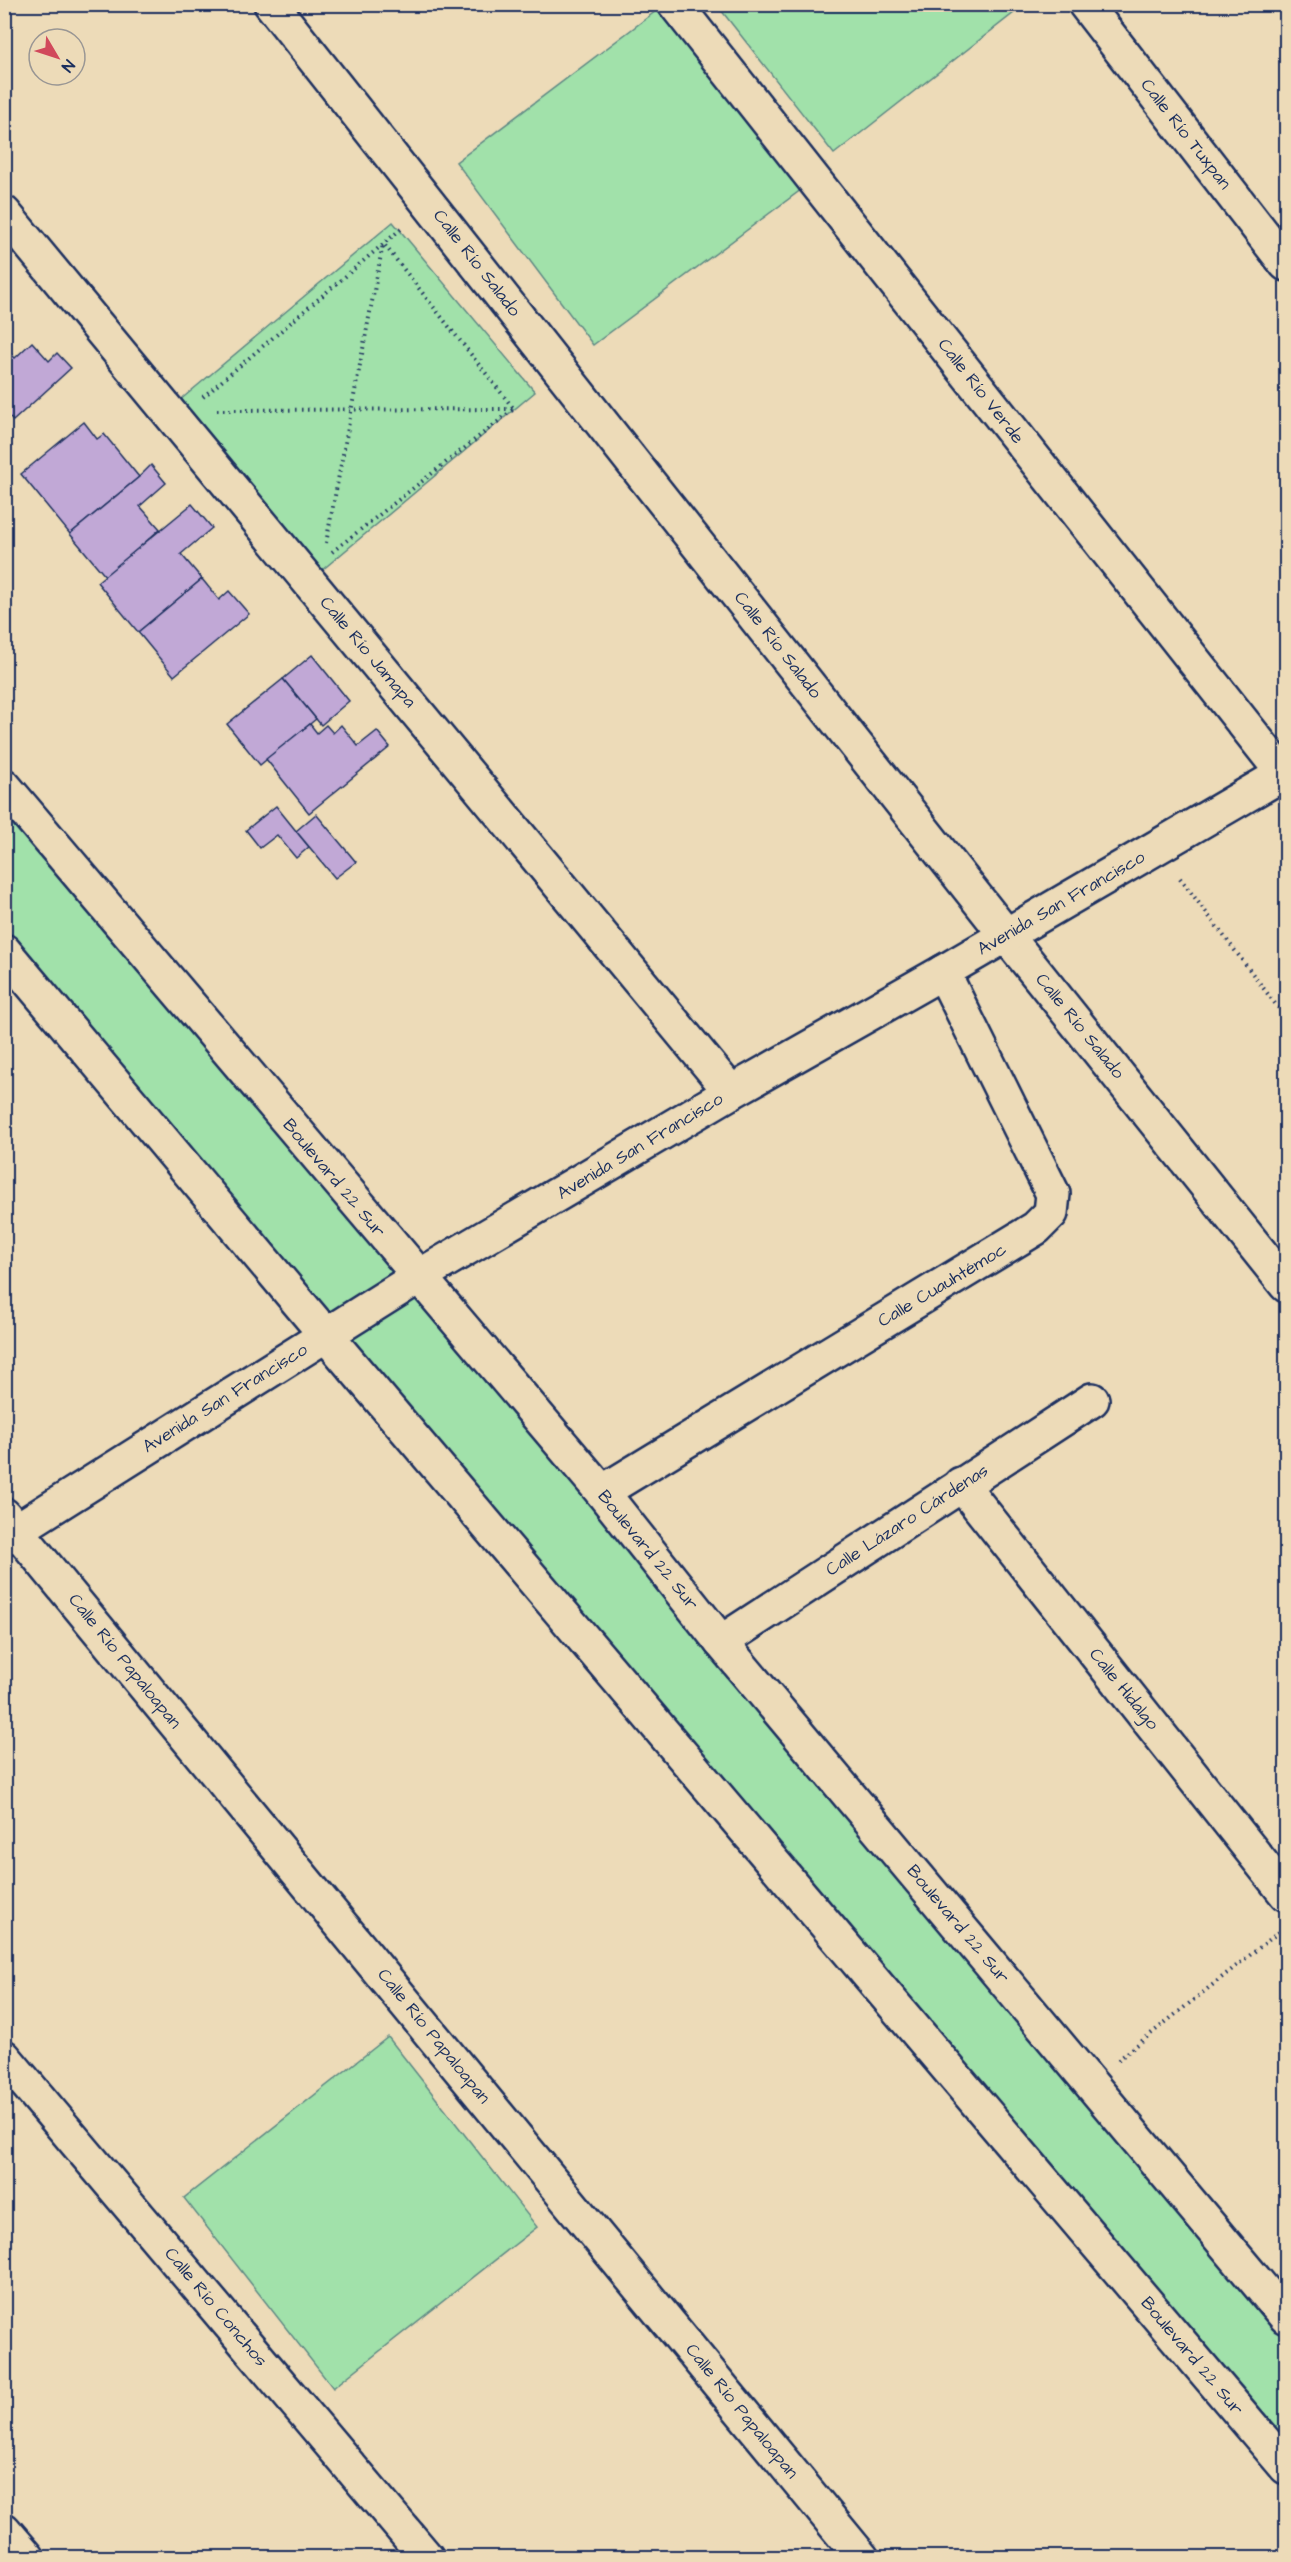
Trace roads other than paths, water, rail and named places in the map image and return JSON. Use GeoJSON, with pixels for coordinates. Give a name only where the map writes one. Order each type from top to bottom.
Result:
{"type":"FeatureCollection","features":[{"type":"Feature","properties":{"kind":"street","name":"Calle Río Salado"},"geometry":{"type":"LineString","coordinates":[[271,4],[1006,934],[1287,1285]]}},
{"type":"Feature","properties":{"kind":"street","name":"Calle Río Verde"},"geometry":{"type":"LineString","coordinates":[[675,4],[1286,774]]}},
{"type":"Feature","properties":{"kind":"street","name":"Calle Río Tuxpan"},"geometry":{"type":"LineString","coordinates":[[1085,4],[1287,264]]}},
{"type":"Feature","properties":{"kind":"street","name":"Calle Río Jamapa"},"geometry":{"type":"LineString","coordinates":[[4,213],[731,1092]]}},
{"type":"Feature","properties":{"kind":"street","name":"Avenida San Francisco"},"geometry":{"type":"LineString","coordinates":[[9,1528],[418,1277],[731,1092],[1286,774]]}},
{"type":"Feature","properties":{"kind":"street","name":"Boulevard 22 Sur"},"geometry":{"type":"LineString","coordinates":[[4,786],[602,1492],[722,1642],[1287,2317]]}},
{"type":"Feature","properties":{"kind":"street","name":"Boulevard 22 Sur"},"geometry":{"type":"LineString","coordinates":[[4,951],[325,1334],[1287,2467]]}},
{"type":"Feature","properties":{"kind":"street","name":"Calle Cuauhtémoc"},"geometry":{"type":"LineString","coordinates":[[602,1492],[1036,1228],[1051,1213],[1053,1194],[943,972]]}},
{"type":"Feature","properties":{"kind":"street","name":"Calle Lázaro Cárdenas"},"geometry":{"type":"LineString","coordinates":[[722,1642],[1092,1400]]}},
{"type":"Feature","properties":{"kind":"street","name":"Calle Hidalgo"},"geometry":{"type":"LineString","coordinates":[[961,1484],[1287,1894]]}},
{"type":"Feature","properties":{"kind":"street","name":"Calle Río Papaloapan"},"geometry":{"type":"LineString","coordinates":[[9,1528],[862,2558]]}},
{"type":"Feature","properties":{"kind":"street","name":"Calle Río Conchos"},"geometry":{"type":"LineString","coordinates":[[4,2057],[427,2558]]}},
{"type":"Feature","properties":{"kind":"street"},"geometry":{"type":"LineString","coordinates":[[4,2530],[28,2558]]}}]}
